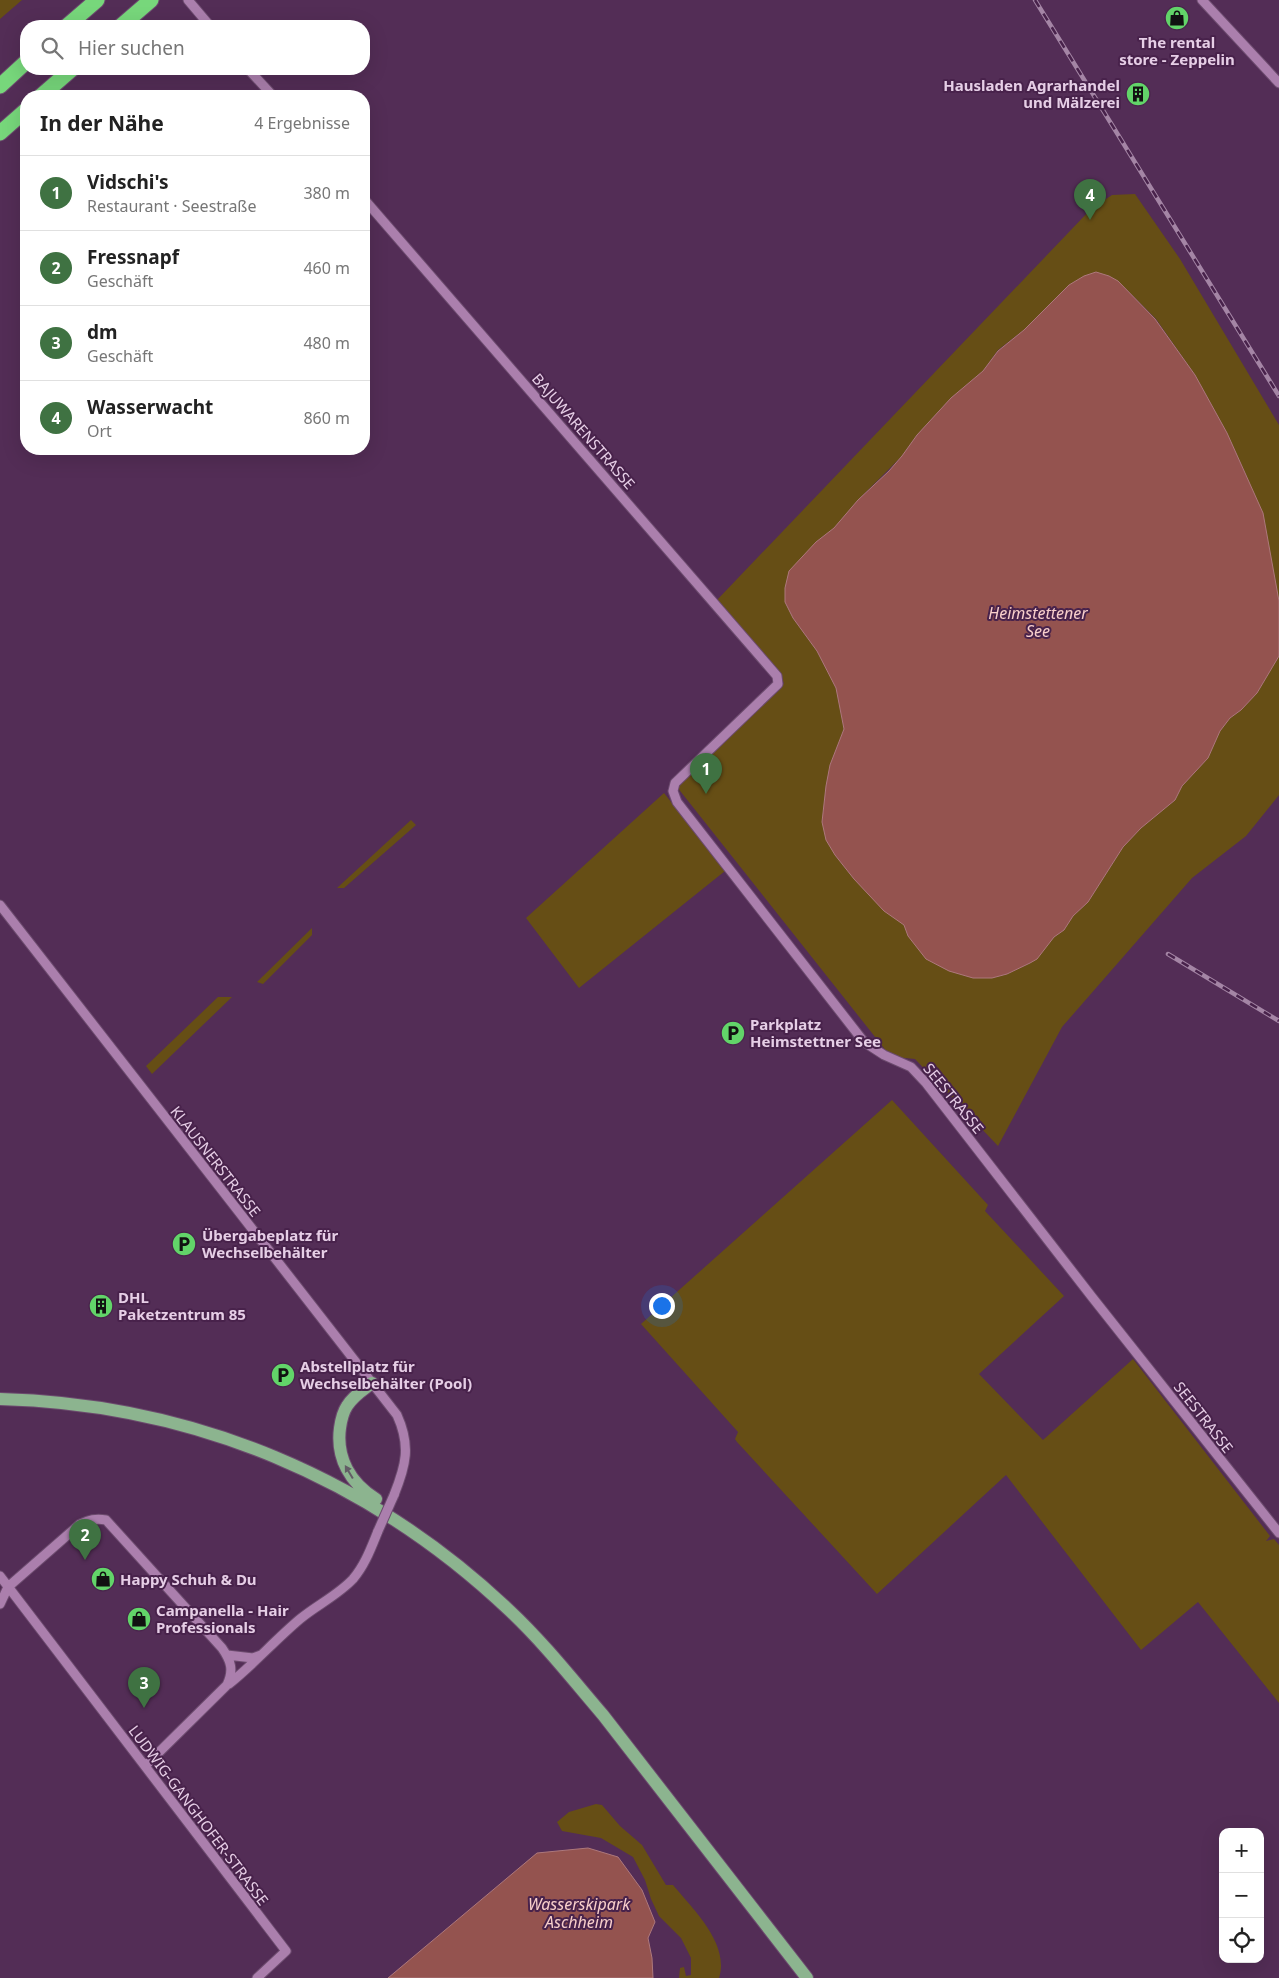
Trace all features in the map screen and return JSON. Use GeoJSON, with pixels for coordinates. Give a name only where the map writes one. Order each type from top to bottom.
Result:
{"type":"FeatureCollection","features":[{"type":"Feature","properties":{"kind":"highway"},"geometry":{"type":"LineString","coordinates":[[74,20],[97,0]]}},
{"type":"Feature","properties":{"kind":"highway"},"geometry":{"type":"LineString","coordinates":[[128,20],[151,0]]}},
{"type":"Feature","properties":{"kind":"highway"},"geometry":{"type":"LineString","coordinates":[[0,86],[20,68]]}},
{"type":"Feature","properties":{"kind":"highway"},"geometry":{"type":"LineString","coordinates":[[48,90],[65,75]]}},
{"type":"Feature","properties":{"kind":"highway"},"geometry":{"type":"LineString","coordinates":[[0,133],[20,115]]}},
{"type":"Feature","properties":{"kind":"main road"},"geometry":{"type":"LineString","coordinates":[[372,1383],[352,1398],[345,1408],[338,1439],[340,1454],[346,1469],[356,1483],[365,1492],[412,1522],[422,1539]]}},
{"type":"Feature","properties":{"kind":"main road"},"geometry":{"type":"LineString","coordinates":[[0,1399],[92,1406],[178,1423],[226,1438],[274,1456],[322,1478],[380,1510],[422,1539],[478,1582],[511,1612],[567,1673],[603,1715],[807,1978]]}},
{"type":"Feature","properties":{"kind":"street"},"geometry":{"type":"LineString","coordinates":[[188,0],[205,20]]}},
{"type":"Feature","properties":{"kind":"street"},"geometry":{"type":"LineString","coordinates":[[1202,0],[1279,83]]}},
{"type":"Feature","properties":{"kind":"street"},"geometry":{"type":"LineString","coordinates":[[254,75],[267,90]]}},
{"type":"Feature","properties":{"kind":"street","name":"BAJUWARENSTRASSE"},"geometry":{"type":"LineString","coordinates":[[370,206],[714,602],[777,676],[778,684]]}},
{"type":"Feature","properties":{"kind":"street","name":"SEESTRASSE"},"geometry":{"type":"LineString","coordinates":[[778,684],[675,783],[673,791],[677,802],[864,1042],[884,1055],[911,1067],[926,1083],[1279,1533]]}},
{"type":"Feature","properties":{"kind":"street","name":"KLAUSNERSTRASSE"},"geometry":{"type":"LineString","coordinates":[[0,905],[397,1415],[405,1440],[406,1460],[394,1495],[367,1558],[352,1580],[315,1606],[261,1655]]}},
{"type":"Feature","properties":{"kind":"street"},"geometry":{"type":"LineString","coordinates":[[0,1604],[4,1588],[80,1524],[95,1519],[106,1520],[227,1655],[232,1668],[227,1685]]}},
{"type":"Feature","properties":{"kind":"street","name":"LUDWIG-GANGHOFER-STRASSE"},"geometry":{"type":"LineString","coordinates":[[0,1576],[4,1588],[145,1766],[286,1950],[257,1978]]}},
{"type":"Feature","properties":{"kind":"street"},"geometry":{"type":"LineString","coordinates":[[227,1655],[253,1658],[261,1655]]}},
{"type":"Feature","properties":{"kind":"street"},"geometry":{"type":"LineString","coordinates":[[145,1766],[227,1685],[261,1655]]}},
{"type":"Feature","properties":{"kind":"shaded area"},"geometry":{"type":"Polygon","coordinates":[[[0,0],[22,0],[0,19],[0,0]]]}},
{"type":"Feature","properties":{"kind":"shaded area"},"geometry":{"type":"Polygon","coordinates":[[[1135,194],[1180,259],[1279,425],[1279,601],[1268,547],[1246,475],[1227,433],[1195,375],[1156,319],[1118,281],[1069,285],[1024,330],[998,350],[983,371],[951,398],[917,435],[902,456],[858,500],[834,528],[816,542],[785,588],[785,602],[793,618],[817,651],[836,688],[844,729],[830,765],[822,822],[835,855],[869,894],[905,925],[908,936],[992,978],[1007,974],[1030,963],[1054,937],[1064,930],[1073,916],[1088,902],[1123,847],[1141,828],[1175,800],[1182,786],[1208,758],[1220,731],[1230,718],[1241,710],[1257,693],[1279,656],[1279,795],[1246,836],[1192,878],[1062,1027],[998,1146],[915,1059],[895,1057],[887,1052],[677,787],[784,683],[717,600],[1091,209],[1112,195],[1135,194]]]}},
{"type":"Feature","properties":{"kind":"shaded area"},"geometry":{"type":"Polygon","coordinates":[[[664,793],[725,871],[579,988],[526,918],[664,793]]]}},
{"type":"Feature","properties":{"kind":"shaded area"},"geometry":{"type":"Polygon","coordinates":[[[411,820],[416,825],[344,888],[337,888],[411,820]]]}},
{"type":"Feature","properties":{"kind":"shaded area"},"geometry":{"type":"Polygon","coordinates":[[[312,928],[312,935],[263,984],[257,982],[312,928]]]}},
{"type":"Feature","properties":{"kind":"shaded area"},"geometry":{"type":"Polygon","coordinates":[[[218,997],[232,997],[152,1074],[146,1066],[218,997]]]}},
{"type":"Feature","properties":{"kind":"shaded area"},"geometry":{"type":"Polygon","coordinates":[[[892,1100],[988,1205],[985,1211],[1064,1296],[979,1374],[1043,1440],[1133,1359],[1270,1536],[1266,1541],[1274,1539],[1279,1545],[1279,1703],[1198,1602],[1141,1650],[1006,1475],[877,1594],[737,1442],[735,1439],[738,1432],[641,1324],[892,1100]]]}},
{"type":"Feature","properties":{"kind":"shaded area"},"geometry":{"type":"Polygon","coordinates":[[[596,1804],[602,1805],[620,1826],[642,1845],[666,1885],[673,1885],[708,1928],[719,1952],[721,1965],[719,1978],[679,1978],[680,1968],[684,1967],[686,1976],[691,1975],[691,1958],[681,1938],[659,1916],[645,1880],[633,1857],[601,1838],[562,1831],[557,1822],[569,1812],[596,1804]]]}},
{"type":"Feature","properties":{"kind":"water","name":"Heimstettener See"},"geometry":{"type":"Polygon","coordinates":[[[1096,272],[1118,281],[1155,319],[1195,375],[1227,433],[1263,513],[1279,601],[1279,656],[1257,693],[1241,710],[1230,718],[1220,731],[1208,758],[1182,786],[1175,800],[1141,828],[1123,847],[1088,902],[1073,916],[1064,930],[1054,937],[1037,959],[1007,974],[992,978],[973,978],[949,971],[926,959],[908,936],[904,925],[884,911],[854,879],[826,840],[822,822],[826,786],[830,765],[844,729],[836,688],[817,651],[793,618],[785,602],[785,588],[789,571],[889,471],[917,435],[951,398],[983,371],[998,351],[1024,330],[1069,285],[1084,276],[1096,272]]]}},
{"type":"Feature","properties":{"kind":"water","name":"Wasserskipark Aschheim"},"geometry":{"type":"Polygon","coordinates":[[[588,1848],[618,1857],[642,1890],[655,1922],[648,1938],[653,1978],[388,1978],[537,1853],[588,1848]]]}},
{"type":"Feature","properties":{"kind":"railway"},"geometry":{"type":"LineString","coordinates":[[1035,0],[1279,396]]}},
{"type":"Feature","properties":{"kind":"railway"},"geometry":{"type":"LineString","coordinates":[[1168,954],[1279,1021]]}},
{"type":"Feature","properties":{"kind":"place","name":"The rental store - Zeppelin"},"geometry":{"type":"Point","coordinates":[1177,18]}},
{"type":"Feature","properties":{"kind":"place","name":"Hausladen Agrarhandel und Mälzerei"},"geometry":{"type":"Point","coordinates":[1138,94]}},
{"type":"Feature","properties":{"kind":"place","name":"Wasserwacht"},"geometry":{"type":"Point","coordinates":[1090,220]}},
{"type":"Feature","properties":{"kind":"place","name":"Vidschi's"},"geometry":{"type":"Point","coordinates":[706,794]}},
{"type":"Feature","properties":{"kind":"place","name":"Parkplatz Heimstettner See"},"geometry":{"type":"Point","coordinates":[733,1033]}},
{"type":"Feature","properties":{"kind":"place","name":"Übergabeplatz für Wechselbehälter"},"geometry":{"type":"Point","coordinates":[184,1244]}},
{"type":"Feature","properties":{"kind":"place","name":"DHL Paketzentrum 85"},"geometry":{"type":"Point","coordinates":[101,1306]}},
{"type":"Feature","properties":{"kind":"place","name":"Abstellplatz für Wechselbehälter (Pool)"},"geometry":{"type":"Point","coordinates":[283,1375]}},
{"type":"Feature","properties":{"kind":"place","name":"Fressnapf"},"geometry":{"type":"Point","coordinates":[85,1560]}},
{"type":"Feature","properties":{"kind":"place","name":"Happy Schuh & Du"},"geometry":{"type":"Point","coordinates":[103,1579]}},
{"type":"Feature","properties":{"kind":"place","name":"Campanella - Hair Professionals"},"geometry":{"type":"Point","coordinates":[139,1619]}},
{"type":"Feature","properties":{"kind":"place","name":"dm"},"geometry":{"type":"Point","coordinates":[144,1708]}}]}
